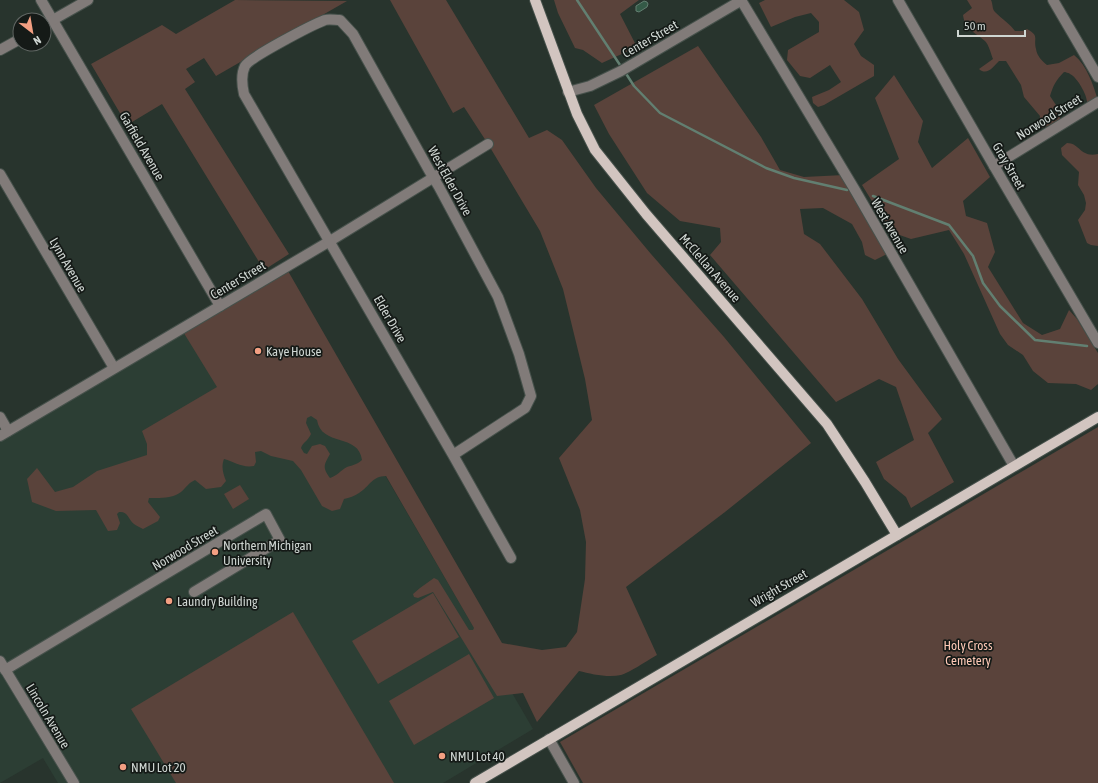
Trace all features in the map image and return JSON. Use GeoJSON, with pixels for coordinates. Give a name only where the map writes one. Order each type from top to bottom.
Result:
{"type":"FeatureCollection","features":[{"type":"Feature","properties":{"kind":"main road","name":"McClellan Avenue"},"geometry":{"type":"LineString","coordinates":[[535,0],[568,92],[595,150],[646,214],[827,424],[865,482],[897,535]]}},
{"type":"Feature","properties":{"kind":"main road","name":"Wright Street"},"geometry":{"type":"LineString","coordinates":[[475,783],[1098,417]]}},
{"type":"Feature","properties":{"kind":"street","name":"Garfield Avenue"},"geometry":{"type":"LineString","coordinates":[[41,0],[45,12]]}},
{"type":"Feature","properties":{"kind":"street"},"geometry":{"type":"LineString","coordinates":[[52,20],[88,0]]}},
{"type":"Feature","properties":{"kind":"street","name":"Center Street"},"geometry":{"type":"LineString","coordinates":[[568,92],[590,86],[621,70],[742,0]]}},
{"type":"Feature","properties":{"kind":"street","name":"West Avenue"},"geometry":{"type":"LineString","coordinates":[[742,0],[855,190],[1014,466]]}},
{"type":"Feature","properties":{"kind":"street","name":"Gray Street"},"geometry":{"type":"LineString","coordinates":[[898,0],[1098,343]]}},
{"type":"Feature","properties":{"kind":"street"},"geometry":{"type":"LineString","coordinates":[[1053,0],[1098,77]]}},
{"type":"Feature","properties":{"kind":"street","name":"West Elder Drive"},"geometry":{"type":"LineString","coordinates":[[244,94],[242,82],[245,66],[257,56],[299,32],[326,20],[340,20],[353,34],[498,297],[531,396],[525,408],[453,455]]}},
{"type":"Feature","properties":{"kind":"street","name":"Garfield Avenue"},"geometry":{"type":"LineString","coordinates":[[52,29],[220,306]]}},
{"type":"Feature","properties":{"kind":"street"},"geometry":{"type":"LineString","coordinates":[[0,50],[12,43]]}},
{"type":"Feature","properties":{"kind":"street","name":"Elder Drive"},"geometry":{"type":"LineString","coordinates":[[244,94],[330,241],[511,558]]}},
{"type":"Feature","properties":{"kind":"street","name":"Norwood Street"},"geometry":{"type":"LineString","coordinates":[[994,166],[1098,102]]}},
{"type":"Feature","properties":{"kind":"street","name":"Center Street"},"geometry":{"type":"LineString","coordinates":[[4,433],[330,241],[488,144]]}},
{"type":"Feature","properties":{"kind":"street","name":"Lynn Avenue"},"geometry":{"type":"LineString","coordinates":[[0,174],[114,368]]}},
{"type":"Feature","properties":{"kind":"street"},"geometry":{"type":"LineString","coordinates":[[0,417],[4,433]]}},
{"type":"Feature","properties":{"kind":"street","name":"Norwood Street"},"geometry":{"type":"LineString","coordinates":[[2,666],[266,514],[280,540],[194,592]]}},
{"type":"Feature","properties":{"kind":"street","name":"Lincoln Avenue"},"geometry":{"type":"LineString","coordinates":[[2,666],[74,783]]}},
{"type":"Feature","properties":{"kind":"street"},"geometry":{"type":"LineString","coordinates":[[549,739],[574,783]]}},
{"type":"Feature","properties":{"kind":"shaded area"},"geometry":{"type":"Polygon","coordinates":[[[644,1],[648,4],[647,7],[639,12],[636,11],[636,6],[644,1]]]}},
{"type":"Feature","properties":{"kind":"shaded area","name":"Northern Michigan University"},"geometry":{"type":"Polygon","coordinates":[[[269,276],[533,729],[443,783],[58,783],[43,758],[0,783],[0,439],[269,276]]]}},
{"type":"Feature","properties":{"kind":"green space"},"geometry":{"type":"Polygon","coordinates":[[[235,0],[347,1],[216,76],[204,58],[186,69],[195,82],[185,89],[289,254],[264,270],[162,104],[127,125],[91,64],[162,25],[176,34],[235,0]]]}},
{"type":"Feature","properties":{"kind":"green space"},"geometry":{"type":"Polygon","coordinates":[[[390,0],[446,0],[529,138],[547,130],[562,140],[596,188],[651,254],[724,337],[811,443],[725,512],[626,587],[657,655],[621,675],[605,676],[579,671],[537,722],[523,693],[497,696],[433,592],[418,598],[414,597],[413,594],[434,578],[438,580],[469,630],[473,630],[474,628],[386,476],[377,478],[362,491],[352,497],[344,499],[340,509],[332,511],[322,506],[301,470],[293,461],[271,456],[261,451],[255,452],[256,462],[254,466],[242,465],[224,459],[223,470],[226,481],[221,487],[206,489],[195,480],[174,496],[165,498],[149,498],[148,502],[160,517],[158,521],[143,529],[134,524],[126,514],[119,512],[117,514],[120,523],[117,530],[108,531],[96,510],[56,511],[32,502],[27,479],[37,468],[55,492],[73,487],[97,471],[147,455],[147,444],[142,431],[217,387],[182,330],[288,271],[502,643],[542,650],[566,647],[577,632],[585,579],[586,542],[580,510],[559,458],[592,420],[585,379],[563,289],[540,231],[464,107],[453,113],[390,0]],[[311,416],[307,418],[306,423],[311,434],[301,448],[304,453],[307,454],[312,446],[320,444],[325,446],[330,454],[326,461],[325,468],[330,478],[347,467],[362,460],[359,452],[354,446],[325,434],[320,428],[317,420],[311,416]]]}},
{"type":"Feature","properties":{"kind":"green space"},"geometry":{"type":"Polygon","coordinates":[[[554,0],[639,0],[620,14],[637,47],[602,63],[583,50],[575,48],[558,13],[554,0]]]}},
{"type":"Feature","properties":{"kind":"green space"},"geometry":{"type":"Polygon","coordinates":[[[765,0],[844,0],[859,12],[864,30],[854,44],[861,56],[874,65],[874,76],[818,107],[813,103],[812,97],[829,90],[841,82],[830,65],[810,78],[800,76],[787,60],[788,50],[819,32],[819,22],[811,13],[795,17],[771,27],[759,3],[765,0]]]}},
{"type":"Feature","properties":{"kind":"green space"},"geometry":{"type":"Polygon","coordinates":[[[967,0],[991,0],[994,11],[1015,31],[1023,31],[1027,29],[1031,31],[1035,36],[1037,54],[1047,65],[1059,63],[1074,55],[1083,64],[1092,82],[1098,100],[1091,105],[1087,102],[1078,82],[1073,76],[1064,72],[1055,83],[1050,96],[1060,111],[1060,120],[1038,129],[1040,116],[1024,97],[1021,85],[1006,61],[999,61],[985,72],[979,69],[993,59],[989,47],[968,27],[964,20],[963,15],[972,8],[967,0]]]}},
{"type":"Feature","properties":{"kind":"green space"},"geometry":{"type":"Polygon","coordinates":[[[698,46],[761,137],[780,170],[804,177],[844,175],[887,254],[875,260],[865,255],[862,242],[852,224],[823,208],[800,209],[804,234],[820,244],[862,299],[898,359],[942,419],[928,433],[954,482],[911,508],[906,497],[884,479],[876,462],[914,440],[896,387],[879,379],[836,402],[710,255],[721,242],[720,228],[680,221],[647,193],[609,134],[594,105],[698,46]]]}},
{"type":"Feature","properties":{"kind":"green space"},"geometry":{"type":"Polygon","coordinates":[[[894,75],[923,121],[918,142],[932,168],[968,138],[990,177],[963,201],[966,216],[987,223],[995,252],[988,267],[1023,323],[1042,335],[1060,329],[1069,310],[1077,319],[1098,353],[1098,384],[1091,390],[1076,384],[1048,383],[1033,371],[1023,355],[1008,345],[1000,334],[964,254],[949,230],[911,239],[891,232],[862,185],[899,159],[875,98],[894,75]]]}},
{"type":"Feature","properties":{"kind":"green space"},"geometry":{"type":"Polygon","coordinates":[[[1067,143],[1075,145],[1087,154],[1098,154],[1098,246],[1087,243],[1078,220],[1085,210],[1086,203],[1084,195],[1078,185],[1079,172],[1062,155],[1061,148],[1067,143]]]}},
{"type":"Feature","properties":{"kind":"green space","name":"Holy Cross Cemetery"},"geometry":{"type":"Polygon","coordinates":[[[1098,427],[1098,783],[583,783],[560,742],[1098,427]]]}},
{"type":"Feature","properties":{"kind":"green space"},"geometry":{"type":"Polygon","coordinates":[[[240,485],[249,499],[233,509],[224,494],[240,485]]]}},
{"type":"Feature","properties":{"kind":"green space"},"geometry":{"type":"Polygon","coordinates":[[[433,593],[459,637],[378,684],[352,641],[433,593]]]}},
{"type":"Feature","properties":{"kind":"green space"},"geometry":{"type":"Polygon","coordinates":[[[293,612],[394,783],[176,783],[131,709],[293,612]]]}},
{"type":"Feature","properties":{"kind":"green space"},"geometry":{"type":"Polygon","coordinates":[[[469,654],[494,698],[414,745],[389,701],[469,654]]]}},
{"type":"Feature","properties":{"kind":"waterway"},"geometry":{"type":"LineString","coordinates":[[577,0],[622,68]]}},
{"type":"Feature","properties":{"kind":"waterway"},"geometry":{"type":"LineString","coordinates":[[625,72],[634,86],[660,113],[766,168],[794,178],[847,190]]}},
{"type":"Feature","properties":{"kind":"waterway"},"geometry":{"type":"LineString","coordinates":[[873,196],[949,225],[973,256],[983,283],[1000,306],[1035,340],[1087,346]]}},
{"type":"Feature","properties":{"kind":"place","name":"Kaye House"},"geometry":{"type":"Point","coordinates":[258,351]}},
{"type":"Feature","properties":{"kind":"place","name":"Northern Michigan University"},"geometry":{"type":"Point","coordinates":[215,552]}},
{"type":"Feature","properties":{"kind":"place","name":"Laundry Building"},"geometry":{"type":"Point","coordinates":[169,601]}},
{"type":"Feature","properties":{"kind":"place","name":"NMU Lot 40"},"geometry":{"type":"Point","coordinates":[442,756]}},
{"type":"Feature","properties":{"kind":"place","name":"NMU Lot 20"},"geometry":{"type":"Point","coordinates":[123,767]}}]}
